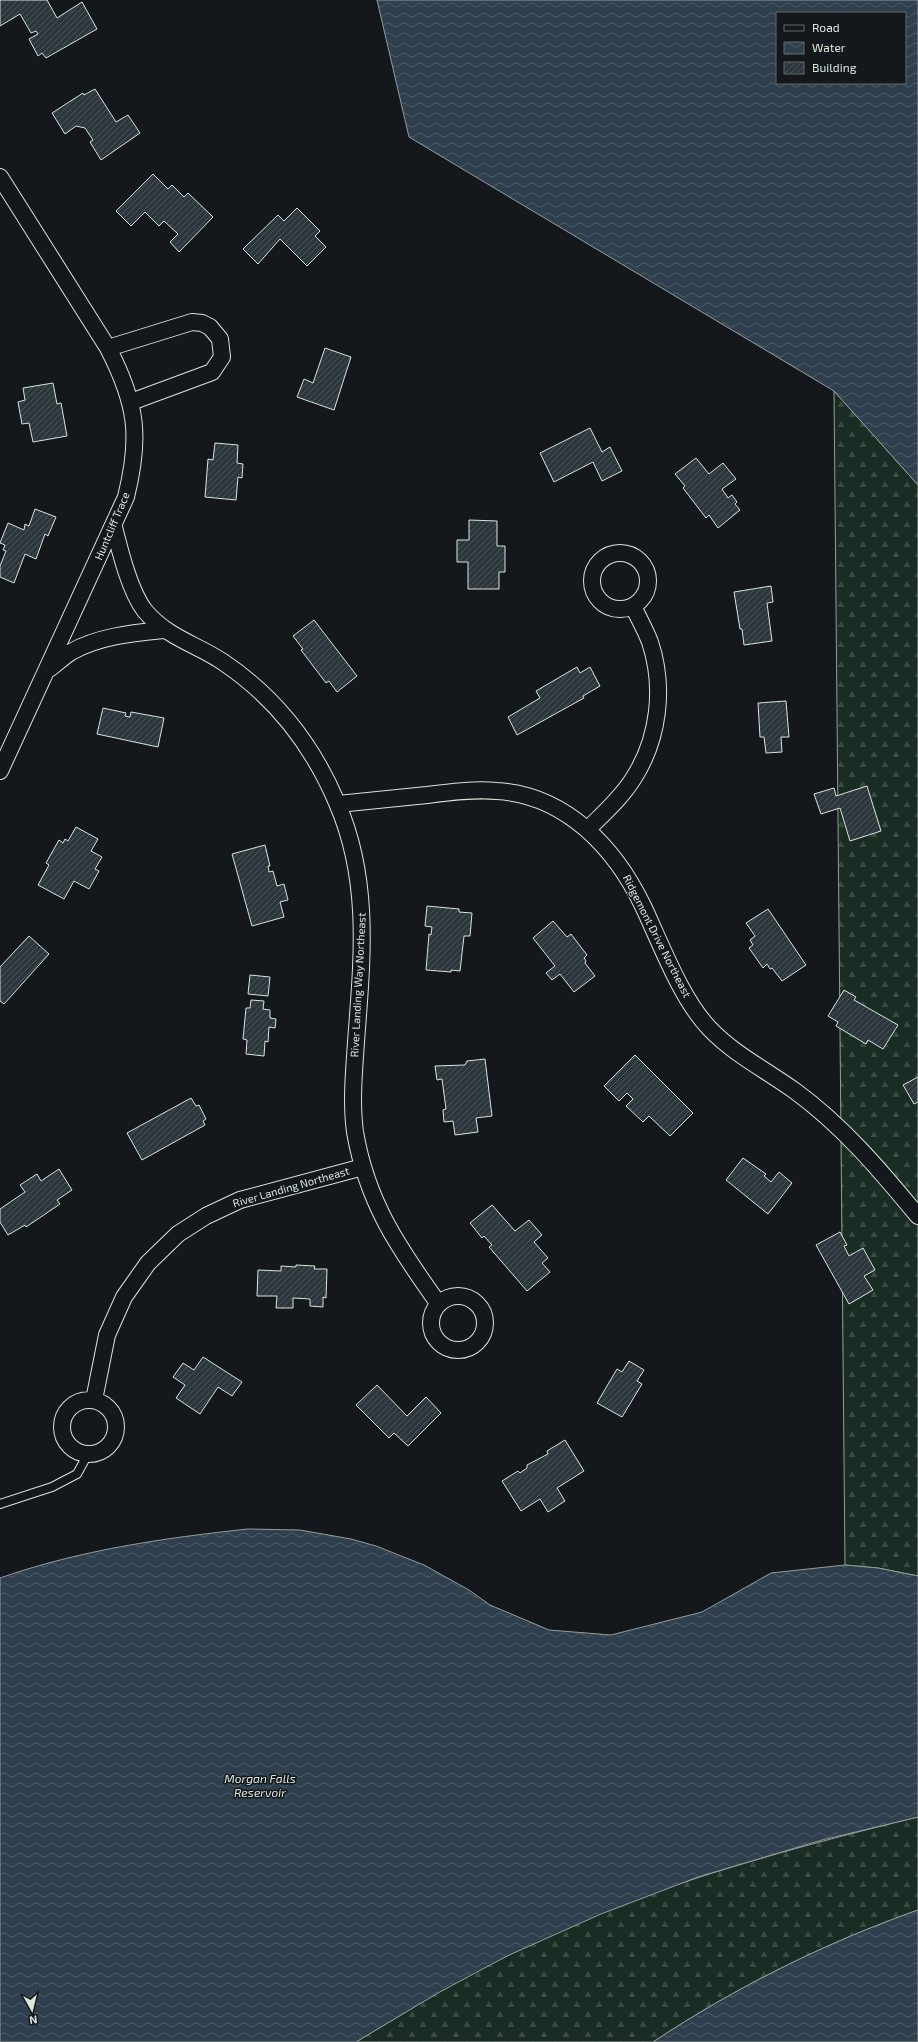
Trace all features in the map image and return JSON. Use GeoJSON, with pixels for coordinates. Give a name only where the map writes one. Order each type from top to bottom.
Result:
{"type":"FeatureCollection","features":[{"type":"Feature","properties":{"kind":"street","name":"Huntcliff Trace"},"geometry":{"type":"LineString","coordinates":[[0,177],[108,348],[122,374],[131,402],[135,435],[134,465],[126,497],[114,527],[0,771]]}},
{"type":"Feature","properties":{"kind":"street"},"geometry":{"type":"LineString","coordinates":[[108,348],[192,322],[202,323],[210,327],[220,339],[222,357],[212,372],[131,402]]}},
{"type":"Feature","properties":{"kind":"street","name":"River Landing Way Northeast"},"geometry":{"type":"LineString","coordinates":[[114,527],[124,563],[144,609],[164,630],[223,662],[272,702],[290,722],[309,749],[338,804],[354,854],[363,910],[363,941],[353,1092],[355,1130],[363,1167],[383,1219],[402,1253],[438,1303]]}},
{"type":"Feature","properties":{"kind":"street"},"geometry":{"type":"LineString","coordinates":[[588,829],[618,799],[633,779],[646,756],[655,728],[658,698],[657,668],[649,641],[633,606]]}},
{"type":"Feature","properties":{"kind":"street"},"geometry":{"type":"LineString","coordinates":[[47,671],[72,652],[96,642],[124,634],[164,630]]}},
{"type":"Feature","properties":{"kind":"street","name":"Ridgemont Drive Northeast"},"geometry":{"type":"LineString","coordinates":[[338,804],[467,790],[498,791],[521,795],[546,803],[568,815],[588,829],[608,849],[623,870],[641,901],[685,994],[709,1028],[737,1053],[795,1090],[837,1124],[862,1150],[918,1216]]}},
{"type":"Feature","properties":{"kind":"street","name":"River Landing Northeast"},"geometry":{"type":"LineString","coordinates":[[94,1400],[106,1335],[124,1297],[148,1263],[178,1234],[206,1216],[240,1200],[363,1167]]}},
{"type":"Feature","properties":{"kind":"street"},"geometry":{"type":"LineString","coordinates":[[83,1400],[94,1400],[102,1403],[110,1409],[114,1417],[115,1430],[109,1445],[100,1452],[88,1454],[76,1451],[67,1444],[62,1433],[62,1422],[66,1412],[73,1405],[83,1400]]}},
{"type":"Feature","properties":{"kind":"lane"},"geometry":{"type":"LineString","coordinates":[[0,1504],[52,1487],[77,1474],[88,1454]]}},
{"type":"Feature","properties":{"kind":"green space"},"geometry":{"type":"Polygon","coordinates":[[[834,391],[918,485],[918,1576],[878,1568],[845,1565],[834,391]]]}},
{"type":"Feature","properties":{"kind":"green space"},"geometry":{"type":"Polygon","coordinates":[[[918,1817],[918,1910],[849,1937],[782,1968],[716,2003],[653,2042],[356,2042],[430,1997],[468,1976],[554,1934],[626,1903],[675,1885],[754,1860],[918,1817]]]}},
{"type":"Feature","properties":{"kind":"water"},"geometry":{"type":"Polygon","coordinates":[[[377,0],[918,0],[918,485],[834,391],[409,137],[377,0]]]}},
{"type":"Feature","properties":{"kind":"water","name":"Morgan Falls Reservoir"},"geometry":{"type":"Polygon","coordinates":[[[248,1529],[300,1530],[351,1539],[376,1546],[424,1565],[469,1590],[490,1605],[549,1630],[611,1635],[702,1612],[771,1573],[845,1565],[878,1568],[918,1576],[918,1817],[822,1840],[698,1877],[601,1914],[507,1956],[438,1993],[356,2042],[0,2042],[0,1578],[30,1568],[122,1546],[248,1529]]]}},
{"type":"Feature","properties":{"kind":"water"},"geometry":{"type":"Polygon","coordinates":[[[918,1910],[918,2042],[653,2042],[716,2003],[782,1968],[849,1937],[918,1910]]]}},
{"type":"Feature","properties":{"kind":"building"},"geometry":{"type":"Polygon","coordinates":[[[0,0],[47,0],[57,18],[82,2],[97,29],[46,58],[42,53],[38,56],[29,39],[38,34],[36,31],[31,33],[20,14],[0,26],[0,0]]]}},
{"type":"Feature","properties":{"kind":"building"},"geometry":{"type":"Polygon","coordinates":[[[95,89],[116,122],[128,115],[140,133],[101,160],[90,142],[93,140],[85,128],[76,126],[65,134],[52,113],[83,93],[84,95],[95,89]]]}},
{"type":"Feature","properties":{"kind":"building"},"geometry":{"type":"Polygon","coordinates":[[[153,174],[168,189],[172,185],[184,197],[188,193],[213,217],[179,252],[170,242],[178,234],[164,221],[159,226],[145,212],[131,226],[116,211],[153,174]]]}},
{"type":"Feature","properties":{"kind":"building"},"geometry":{"type":"Polygon","coordinates":[[[297,208],[320,231],[315,236],[326,247],[307,266],[280,239],[258,264],[243,249],[278,215],[284,221],[297,208]]]}},
{"type":"Feature","properties":{"kind":"building"},"geometry":{"type":"Polygon","coordinates":[[[325,348],[351,357],[334,410],[297,397],[304,379],[313,383],[325,348]]]}},
{"type":"Feature","properties":{"kind":"building"},"geometry":{"type":"Polygon","coordinates":[[[53,383],[57,404],[61,403],[67,436],[33,442],[29,423],[22,424],[18,402],[25,400],[23,388],[53,383]]]}},
{"type":"Feature","properties":{"kind":"building"},"geometry":{"type":"Polygon","coordinates":[[[590,428],[602,452],[610,447],[622,471],[602,481],[593,462],[554,482],[540,453],[590,428]]]}},
{"type":"Feature","properties":{"kind":"building"},"geometry":{"type":"Polygon","coordinates":[[[215,443],[238,445],[237,463],[243,464],[242,478],[238,477],[236,500],[205,497],[208,459],[213,460],[215,443]]]}},
{"type":"Feature","properties":{"kind":"building"},"geometry":{"type":"Polygon","coordinates":[[[696,458],[709,474],[723,463],[736,479],[722,489],[728,498],[732,495],[737,502],[735,504],[740,510],[718,528],[709,515],[706,518],[683,488],[685,486],[675,474],[696,458]]]}},
{"type":"Feature","properties":{"kind":"building"},"geometry":{"type":"Polygon","coordinates":[[[35,509],[56,517],[48,536],[45,534],[36,559],[25,554],[14,583],[0,577],[0,566],[6,551],[3,550],[5,545],[0,543],[8,523],[24,530],[25,524],[29,526],[35,509]]]}},
{"type":"Feature","properties":{"kind":"building"},"geometry":{"type":"Polygon","coordinates":[[[469,520],[497,521],[497,546],[505,546],[505,572],[499,572],[499,589],[468,589],[468,562],[457,562],[457,540],[469,540],[469,520]]]}},
{"type":"Feature","properties":{"kind":"building"},"geometry":{"type":"Polygon","coordinates":[[[771,586],[773,602],[767,603],[772,641],[744,645],[734,592],[771,586]]]}},
{"type":"Feature","properties":{"kind":"building"},"geometry":{"type":"Polygon","coordinates":[[[314,620],[357,676],[337,692],[329,681],[326,683],[301,650],[303,649],[293,636],[314,620]]]}},
{"type":"Feature","properties":{"kind":"building"},"geometry":{"type":"Polygon","coordinates":[[[577,667],[580,673],[590,667],[600,686],[583,696],[584,698],[517,735],[508,717],[540,698],[536,691],[577,667]]]}},
{"type":"Feature","properties":{"kind":"building"},"geometry":{"type":"Polygon","coordinates":[[[786,701],[789,737],[781,737],[782,752],[766,753],[764,737],[760,737],[758,703],[786,701]]]}},
{"type":"Feature","properties":{"kind":"building"},"geometry":{"type":"Polygon","coordinates":[[[103,708],[126,713],[125,716],[130,717],[131,712],[164,718],[158,747],[97,734],[103,708]]]}},
{"type":"Feature","properties":{"kind":"building"},"geometry":{"type":"Polygon","coordinates":[[[867,786],[881,831],[850,841],[840,808],[821,814],[814,794],[834,788],[836,796],[867,786]]]}},
{"type":"Feature","properties":{"kind":"building"},"geometry":{"type":"Polygon","coordinates":[[[76,827],[98,839],[91,851],[102,857],[95,869],[99,871],[89,889],[74,881],[64,899],[38,885],[49,865],[46,863],[59,840],[63,843],[65,839],[68,841],[76,827]]]}},
{"type":"Feature","properties":{"kind":"building"},"geometry":{"type":"Polygon","coordinates":[[[265,845],[270,866],[268,866],[269,872],[273,871],[277,886],[284,884],[288,900],[280,902],[284,917],[252,926],[232,854],[265,845]]]}},
{"type":"Feature","properties":{"kind":"building"},"geometry":{"type":"Polygon","coordinates":[[[427,906],[459,909],[459,912],[472,913],[470,936],[464,936],[460,971],[451,970],[451,972],[426,970],[429,934],[431,935],[432,927],[425,926],[427,906]]]}},
{"type":"Feature","properties":{"kind":"building"},"geometry":{"type":"Polygon","coordinates":[[[768,909],[806,965],[782,981],[767,964],[763,968],[749,948],[753,945],[750,940],[755,936],[746,923],[768,909]]]}},
{"type":"Feature","properties":{"kind":"building"},"geometry":{"type":"Polygon","coordinates":[[[553,921],[567,937],[571,934],[587,955],[584,958],[586,961],[585,963],[595,976],[574,992],[560,974],[552,980],[546,973],[555,966],[533,938],[553,921]]]}},
{"type":"Feature","properties":{"kind":"building"},"geometry":{"type":"Polygon","coordinates":[[[29,936],[49,954],[4,1004],[0,1001],[0,967],[29,936]]]}},
{"type":"Feature","properties":{"kind":"building"},"geometry":{"type":"Polygon","coordinates":[[[250,975],[270,977],[268,996],[248,994],[250,975]]]}},
{"type":"Feature","properties":{"kind":"building"},"geometry":{"type":"Polygon","coordinates":[[[844,990],[856,997],[854,1000],[898,1025],[883,1049],[868,1040],[866,1044],[836,1026],[838,1022],[828,1016],[844,990]]]}},
{"type":"Feature","properties":{"kind":"building"},"geometry":{"type":"Polygon","coordinates":[[[251,1000],[264,1001],[263,1009],[270,1010],[270,1018],[276,1019],[275,1028],[269,1027],[268,1042],[265,1041],[264,1056],[246,1054],[247,1040],[243,1039],[246,1008],[250,1008],[251,1000]]]}},
{"type":"Feature","properties":{"kind":"building"},"geometry":{"type":"Polygon","coordinates":[[[635,1055],[693,1113],[670,1136],[649,1116],[643,1122],[626,1106],[633,1099],[627,1093],[619,1101],[604,1086],[635,1055]]]}},
{"type":"Feature","properties":{"kind":"building"},"geometry":{"type":"Polygon","coordinates":[[[485,1059],[492,1116],[476,1118],[478,1132],[455,1135],[453,1121],[444,1122],[443,1110],[446,1109],[442,1079],[437,1080],[435,1066],[465,1065],[467,1061],[485,1059]]]}},
{"type":"Feature","properties":{"kind":"building"},"geometry":{"type":"Polygon","coordinates":[[[918,1077],[918,1102],[914,1104],[903,1085],[918,1077]]]}},
{"type":"Feature","properties":{"kind":"building"},"geometry":{"type":"Polygon","coordinates":[[[191,1098],[196,1106],[199,1105],[206,1119],[203,1121],[205,1125],[142,1160],[127,1133],[191,1098]]]}},
{"type":"Feature","properties":{"kind":"building"},"geometry":{"type":"Polygon","coordinates":[[[743,1158],[766,1174],[764,1176],[771,1182],[779,1172],[792,1183],[768,1214],[726,1180],[743,1158]]]}},
{"type":"Feature","properties":{"kind":"building"},"geometry":{"type":"Polygon","coordinates":[[[59,1169],[72,1190],[57,1200],[60,1204],[26,1227],[25,1225],[8,1235],[0,1222],[0,1209],[25,1192],[20,1185],[37,1174],[41,1181],[59,1169]]]}},
{"type":"Feature","properties":{"kind":"building"},"geometry":{"type":"Polygon","coordinates":[[[492,1205],[515,1231],[529,1220],[542,1235],[534,1242],[548,1258],[542,1263],[550,1272],[527,1291],[489,1247],[492,1245],[484,1236],[482,1238],[470,1223],[492,1205]]]}},
{"type":"Feature","properties":{"kind":"building"},"geometry":{"type":"Polygon","coordinates":[[[840,1232],[847,1245],[844,1246],[849,1256],[863,1248],[875,1270],[864,1276],[873,1290],[849,1304],[816,1245],[840,1232]]]}},
{"type":"Feature","properties":{"kind":"building"},"geometry":{"type":"Polygon","coordinates":[[[296,1265],[315,1266],[314,1269],[327,1269],[326,1298],[323,1297],[323,1307],[310,1306],[310,1299],[293,1298],[293,1308],[276,1308],[277,1296],[257,1296],[258,1270],[281,1271],[281,1266],[296,1267],[296,1265]]]}},
{"type":"Feature","properties":{"kind":"building"},"geometry":{"type":"Polygon","coordinates":[[[203,1357],[242,1382],[232,1396],[218,1387],[200,1414],[176,1398],[185,1385],[173,1377],[183,1363],[194,1370],[203,1357]]]}},
{"type":"Feature","properties":{"kind":"building"},"geometry":{"type":"Polygon","coordinates":[[[629,1361],[644,1370],[637,1381],[642,1384],[622,1417],[597,1403],[617,1369],[622,1372],[629,1361]]]}},
{"type":"Feature","properties":{"kind":"building"},"geometry":{"type":"Polygon","coordinates":[[[377,1385],[407,1416],[426,1397],[441,1413],[408,1446],[394,1433],[389,1438],[356,1405],[377,1385]]]}},
{"type":"Feature","properties":{"kind":"building"},"geometry":{"type":"Polygon","coordinates":[[[565,1440],[584,1471],[557,1488],[565,1501],[548,1512],[540,1499],[521,1511],[502,1481],[518,1471],[520,1473],[527,1468],[527,1465],[548,1454],[547,1451],[565,1440]]]}}]}
